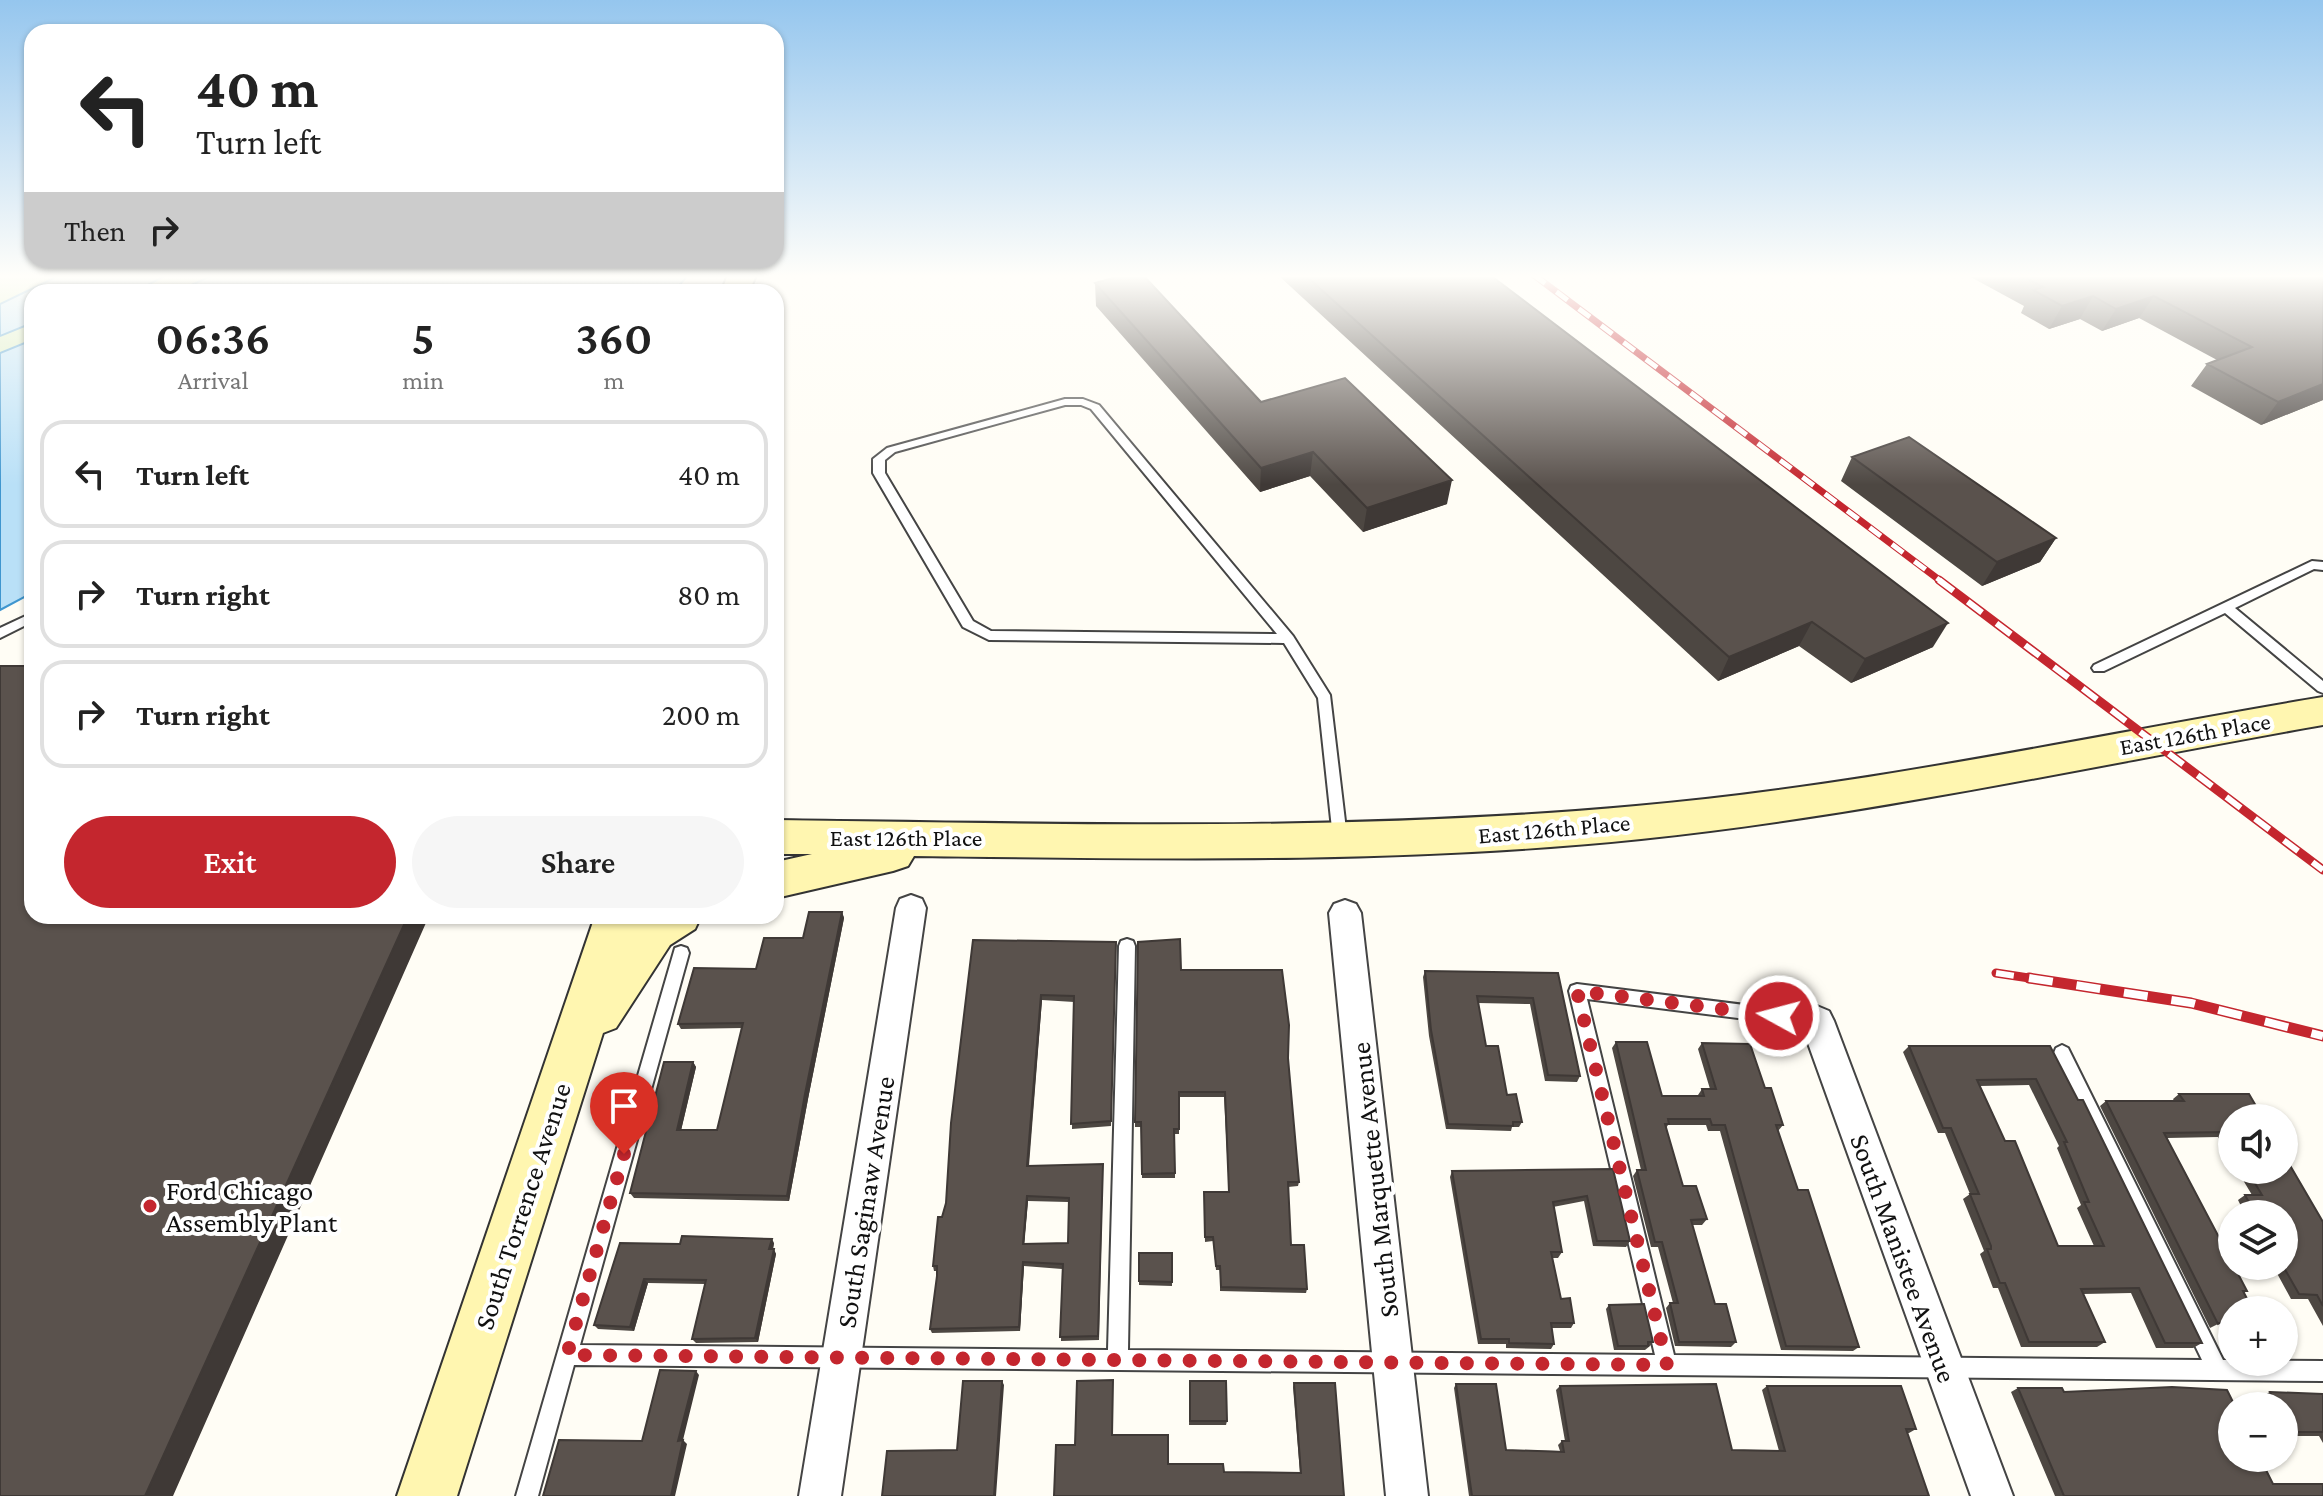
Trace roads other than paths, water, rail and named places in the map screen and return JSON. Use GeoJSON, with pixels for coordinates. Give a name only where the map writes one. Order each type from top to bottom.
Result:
{"type":"FeatureCollection","features":[{"type":"Feature","properties":{"kind":"street","name":"East 126th Place"},"geometry":{"type":"LineString","coordinates":[[784,837],[1341,841],[1454,837],[1731,813],[1841,797],[2323,711]]}},
{"type":"Feature","properties":{"kind":"street"},"geometry":{"type":"LineString","coordinates":[[784,878],[963,839]]}},
{"type":"Feature","properties":{"kind":"street","name":"South Saginaw Avenue"},"geometry":{"type":"LineString","coordinates":[[820,1496],[911,908]]}},
{"type":"Feature","properties":{"kind":"street","name":"South Marquette Avenue"},"geometry":{"type":"LineString","coordinates":[[1345,913],[1407,1496]]}},
{"type":"Feature","properties":{"kind":"street","name":"South Torrence Avenue"},"geometry":{"type":"LineString","coordinates":[[427,1496],[614,924]]}},
{"type":"Feature","properties":{"kind":"street"},"geometry":{"type":"LineString","coordinates":[[573,1053],[654,932],[680,934]]}},
{"type":"Feature","properties":{"kind":"street","name":"South Manistee Avenue"},"geometry":{"type":"LineString","coordinates":[[1817,1021],[1992,1496]]}},
{"type":"Feature","properties":{"kind":"lane"},"geometry":{"type":"LineString","coordinates":[[1288,639],[989,635],[968,624],[879,473],[879,459],[891,450],[1065,402],[1083,402],[1095,407],[1288,639],[1325,698],[1341,841]]}},
{"type":"Feature","properties":{"kind":"lane"},"geometry":{"type":"LineString","coordinates":[[2099,668],[2312,565],[2323,566]]}},
{"type":"Feature","properties":{"kind":"lane"},"geometry":{"type":"LineString","coordinates":[[2226,607],[2323,688]]}},
{"type":"Feature","properties":{"kind":"lane"},"geometry":{"type":"LineString","coordinates":[[0,633],[24,621]]}},
{"type":"Feature","properties":{"kind":"lane"},"geometry":{"type":"LineString","coordinates":[[16,625],[24,626]]}},
{"type":"Feature","properties":{"kind":"lane"},"geometry":{"type":"LineString","coordinates":[[527,1496],[680,934]]}},
{"type":"Feature","properties":{"kind":"lane"},"geometry":{"type":"LineString","coordinates":[[1118,1360],[1127,946]]}},
{"type":"Feature","properties":{"kind":"lane"},"geometry":{"type":"LineString","coordinates":[[1667,1365],[1577,991],[1817,1021]]}},
{"type":"Feature","properties":{"kind":"lane"},"geometry":{"type":"LineString","coordinates":[[2062,1053],[2217,1370]]}},
{"type":"Feature","properties":{"kind":"lane"},"geometry":{"type":"LineString","coordinates":[[567,1355],[2323,1371]]}},
{"type":"Feature","properties":{"kind":"water"},"geometry":{"type":"Polygon","coordinates":[[[24,345],[24,597],[0,610],[0,353],[24,345]]]}},
{"type":"Feature","properties":{"kind":"railway"},"geometry":{"type":"LineString","coordinates":[[1627,345],[1942,582]]}},
{"type":"Feature","properties":{"kind":"railway"},"geometry":{"type":"LineString","coordinates":[[1939,580],[2323,870]]}},
{"type":"Feature","properties":{"kind":"railway"},"geometry":{"type":"LineString","coordinates":[[1996,973],[2039,980]]}},
{"type":"Feature","properties":{"kind":"railway"},"geometry":{"type":"LineString","coordinates":[[2029,978],[2039,980]]}},
{"type":"Feature","properties":{"kind":"railway"},"geometry":{"type":"LineString","coordinates":[[2039,980],[2191,1003],[2323,1036]]}},
{"type":"Feature","properties":{"kind":"place","name":"Ford Chicago Assembly Plant"},"geometry":{"type":"Point","coordinates":[150,1206]}}]}
